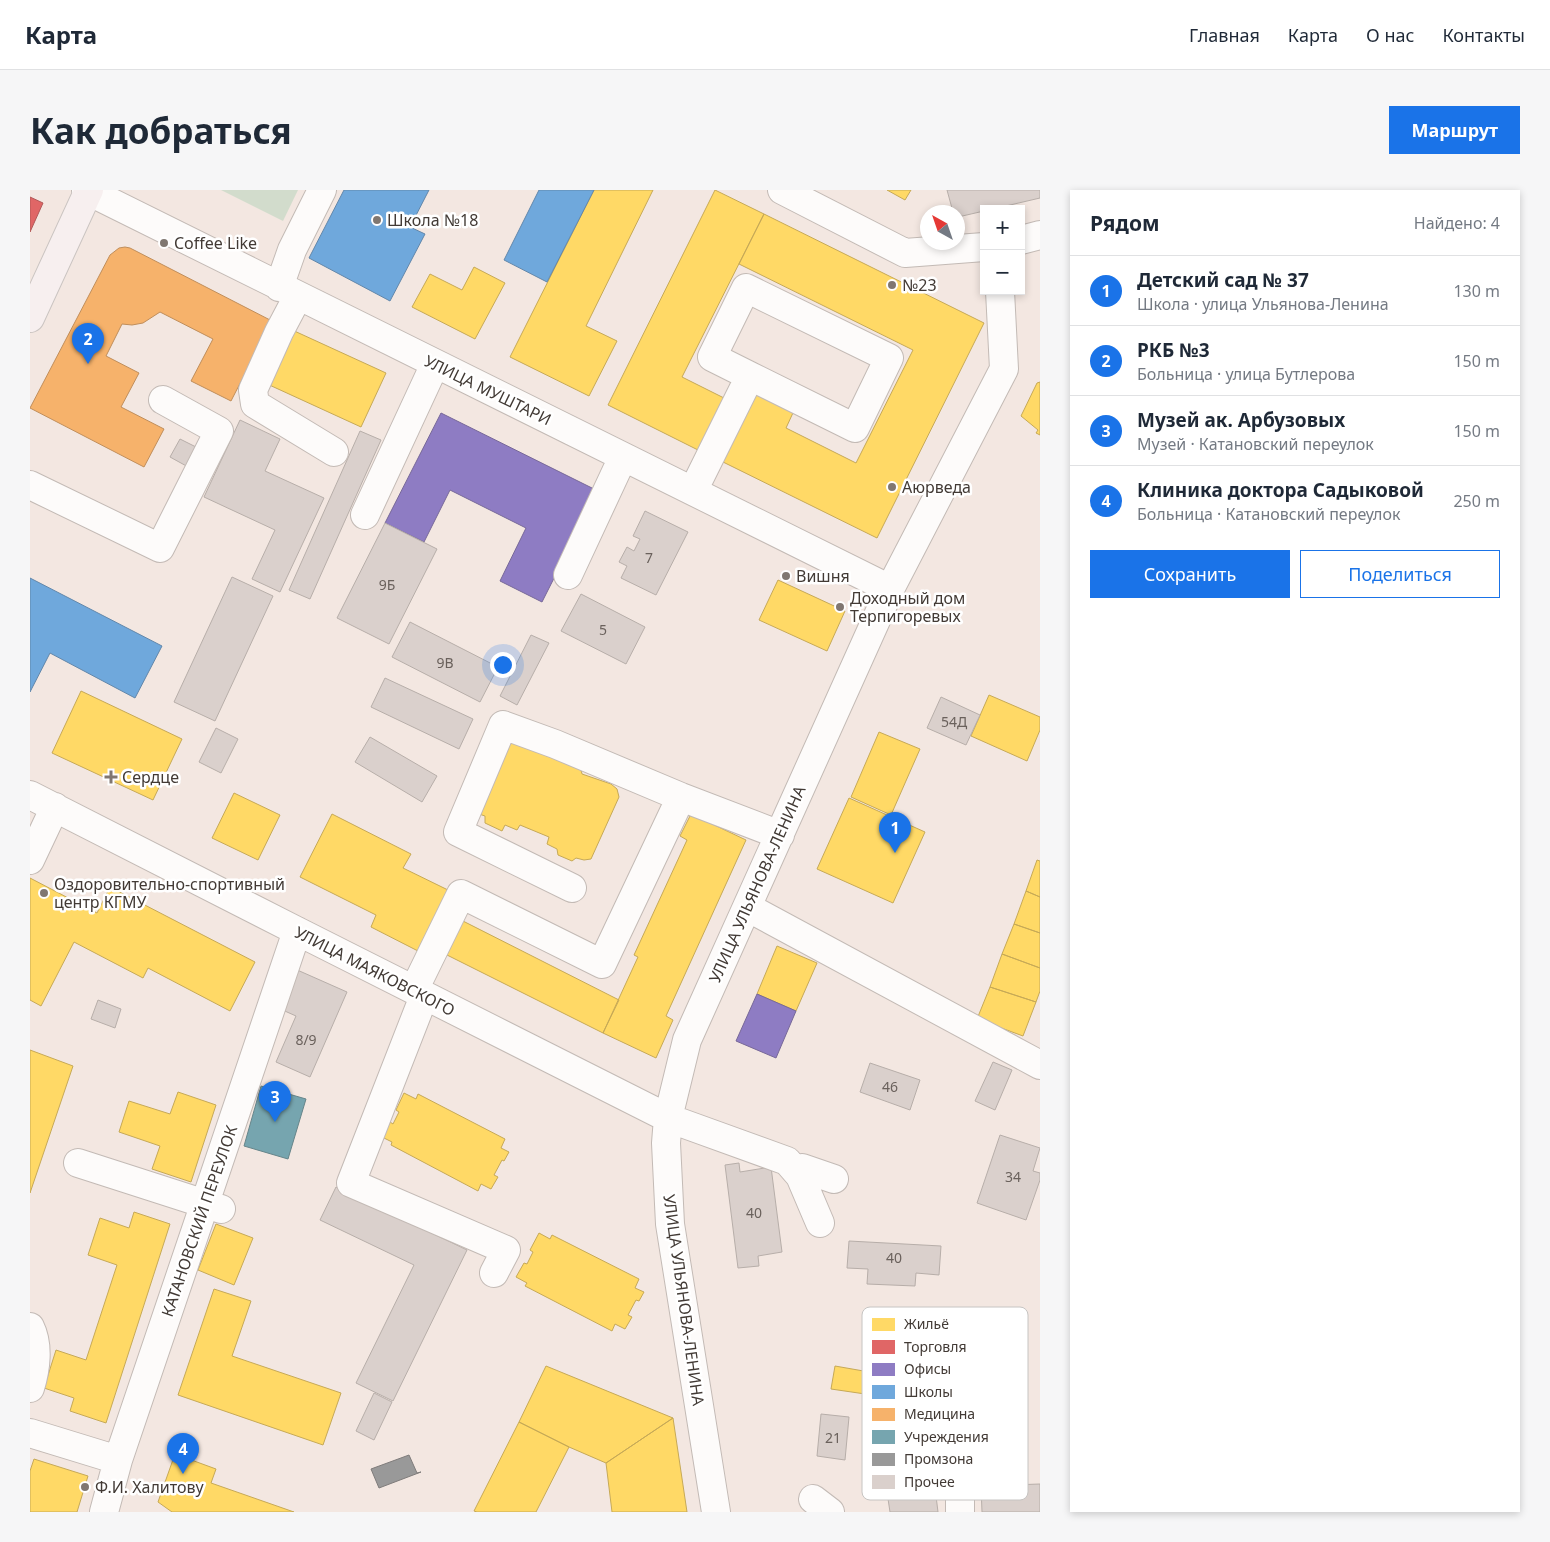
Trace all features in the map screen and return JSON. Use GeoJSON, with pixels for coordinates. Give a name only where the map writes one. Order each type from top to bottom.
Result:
{"type":"FeatureCollection","features":[{"type":"Feature","properties":{"kind":"main road"},"geometry":{"type":"LineString","coordinates":[[30,318],[87,190]]}},
{"type":"Feature","properties":{"kind":"street","name":"УЛИЦА МУШТАРИ"},"geometry":{"type":"LineString","coordinates":[[87,190],[890,589]]}},
{"type":"Feature","properties":{"kind":"street"},"geometry":{"type":"LineString","coordinates":[[322,190],[292,250],[289,291],[278,332],[253,390],[255,404],[334,452]]}},
{"type":"Feature","properties":{"kind":"street"},"geometry":{"type":"LineString","coordinates":[[782,190],[905,253],[980,246]]}},
{"type":"Feature","properties":{"kind":"street"},"geometry":{"type":"LineString","coordinates":[[1025,239],[1040,235]]}},
{"type":"Feature","properties":{"kind":"street"},"geometry":{"type":"LineString","coordinates":[[746,288],[889,358],[855,428],[750,376],[712,357],[746,288]]}},
{"type":"Feature","properties":{"kind":"street","name":"УЛИЦА УЛЬЯНОВА-ЛЕНИНА"},"geometry":{"type":"LineString","coordinates":[[716,1512],[670,1224],[666,1143],[668,1118],[687,1040],[890,589],[1004,369],[1000,295]]}},
{"type":"Feature","properties":{"kind":"street"},"geometry":{"type":"LineString","coordinates":[[365,515],[435,364]]}},
{"type":"Feature","properties":{"kind":"street"},"geometry":{"type":"LineString","coordinates":[[693,491],[750,376]]}},
{"type":"Feature","properties":{"kind":"street"},"geometry":{"type":"LineString","coordinates":[[30,485],[160,548],[219,431],[164,400]]}},
{"type":"Feature","properties":{"kind":"street"},"geometry":{"type":"LineString","coordinates":[[568,574],[623,457]]}},
{"type":"Feature","properties":{"kind":"street"},"geometry":{"type":"LineString","coordinates":[[572,888],[458,832],[503,725],[555,744],[681,797],[780,835]]}},
{"type":"Feature","properties":{"kind":"street","name":"УЛИЦА МАЯКОВСКОГО"},"geometry":{"type":"LineString","coordinates":[[30,794],[668,1118],[787,1161],[795,1170]]}},
{"type":"Feature","properties":{"kind":"street"},"geometry":{"type":"LineString","coordinates":[[494,1274],[506,1250],[351,1182],[419,993],[461,894],[602,964],[681,797]]}},
{"type":"Feature","properties":{"kind":"street"},"geometry":{"type":"LineString","coordinates":[[30,860],[55,807]]}},
{"type":"Feature","properties":{"kind":"street"},"geometry":{"type":"LineString","coordinates":[[747,907],[1040,1065]]}},
{"type":"Feature","properties":{"kind":"street","name":"КАТАНОВСКИЙ ПЕРЕУЛОК"},"geometry":{"type":"LineString","coordinates":[[104,1512],[118,1460],[213,1206],[297,931]]}},
{"type":"Feature","properties":{"kind":"street"},"geometry":{"type":"LineString","coordinates":[[78,1163],[213,1206]]}},
{"type":"Feature","properties":{"kind":"street"},"geometry":{"type":"LineString","coordinates":[[820,1223],[800,1176],[795,1170],[802,1168],[834,1179]]}},
{"type":"Feature","properties":{"kind":"street"},"geometry":{"type":"LineString","coordinates":[[30,1327],[36,1351],[35,1372],[30,1388]]}},
{"type":"Feature","properties":{"kind":"street"},"geometry":{"type":"LineString","coordinates":[[30,1433],[118,1460]]}},
{"type":"Feature","properties":{"kind":"green space"},"geometry":{"type":"Polygon","coordinates":[[[221,190],[298,190],[283,221],[221,190]]]}},
{"type":"Feature","properties":{"kind":"building: Жильё"},"geometry":{"type":"Polygon","coordinates":[[[594,190],[653,190],[586,326],[617,341],[589,396],[510,357],[594,190]]]}},
{"type":"Feature","properties":{"kind":"building: Жильё"},"geometry":{"type":"Polygon","coordinates":[[[715,190],[764,214],[682,377],[724,398],[698,450],[608,405],[715,190]]]}},
{"type":"Feature","properties":{"kind":"building: Жильё"},"geometry":{"type":"Polygon","coordinates":[[[887,190],[911,190],[905,200],[887,190]]]}},
{"type":"Feature","properties":{"kind":"building: Жильё"},"geometry":{"type":"Polygon","coordinates":[[[764,214],[984,323],[877,538],[721,461],[759,383],[798,402],[786,428],[856,463],[913,350],[739,264],[764,214]]]}},
{"type":"Feature","properties":{"kind":"building: Жильё"},"geometry":{"type":"Polygon","coordinates":[[[474,267],[505,283],[475,339],[412,307],[430,274],[462,290],[474,267]]]}},
{"type":"Feature","properties":{"kind":"building: Жильё"},"geometry":{"type":"Polygon","coordinates":[[[290,329],[386,373],[361,427],[265,383],[290,329]]]}},
{"type":"Feature","properties":{"kind":"building: Жильё"},"geometry":{"type":"Polygon","coordinates":[[[1040,382],[1040,435],[1036,433],[1038,430],[1021,416],[1037,383],[1040,382]]]}},
{"type":"Feature","properties":{"kind":"building: Жильё"},"geometry":{"type":"Polygon","coordinates":[[[778,580],[845,611],[827,651],[759,620],[778,580]]]}},
{"type":"Feature","properties":{"kind":"building: Жильё"},"geometry":{"type":"Polygon","coordinates":[[[81,691],[182,739],[153,800],[52,753],[81,691]]]}},
{"type":"Feature","properties":{"kind":"building: Жильё"},"geometry":{"type":"Polygon","coordinates":[[[989,695],[1040,717],[1040,730],[1027,761],[971,736],[989,695]]]}},
{"type":"Feature","properties":{"kind":"building: Жильё"},"geometry":{"type":"Polygon","coordinates":[[[879,732],[920,749],[891,815],[851,797],[879,732]]]}},
{"type":"Feature","properties":{"kind":"building: Жильё"},"geometry":{"type":"Polygon","coordinates":[[[517,741],[547,756],[555,754],[580,766],[582,774],[611,784],[617,789],[619,797],[591,859],[576,858],[572,861],[558,855],[557,849],[547,844],[549,837],[520,825],[517,830],[505,825],[502,831],[485,823],[485,816],[479,814],[508,742],[517,741]]]}},
{"type":"Feature","properties":{"kind":"building: Жильё"},"geometry":{"type":"Polygon","coordinates":[[[234,793],[280,815],[258,860],[212,838],[234,793]]]}},
{"type":"Feature","properties":{"kind":"building: Жильё"},"geometry":{"type":"Polygon","coordinates":[[[849,798],[925,832],[893,903],[817,869],[849,798]]]}},
{"type":"Feature","properties":{"kind":"building: Жильё"},"geometry":{"type":"Polygon","coordinates":[[[332,814],[411,854],[403,868],[448,890],[418,951],[371,927],[376,915],[300,877],[332,814]]]}},
{"type":"Feature","properties":{"kind":"building: Жильё"},"geometry":{"type":"Polygon","coordinates":[[[691,814],[746,840],[666,1016],[673,1020],[656,1058],[603,1033],[638,957],[634,955],[687,840],[680,836],[691,814]]]}},
{"type":"Feature","properties":{"kind":"building: Жильё"},"geometry":{"type":"Polygon","coordinates":[[[1037,860],[1040,861],[1040,897],[1026,891],[1037,860]]]}},
{"type":"Feature","properties":{"kind":"building: Жильё"},"geometry":{"type":"Polygon","coordinates":[[[30,878],[97,913],[110,887],[255,962],[230,1011],[148,968],[143,978],[74,942],[41,1006],[30,1000],[30,878]]]}},
{"type":"Feature","properties":{"kind":"building: Жильё"},"geometry":{"type":"Polygon","coordinates":[[[1026,891],[1040,897],[1040,933],[1014,924],[1026,891]]]}},
{"type":"Feature","properties":{"kind":"building: Жильё"},"geometry":{"type":"Polygon","coordinates":[[[457,918],[619,1000],[603,1033],[441,952],[457,918]]]}},
{"type":"Feature","properties":{"kind":"building: Жильё"},"geometry":{"type":"Polygon","coordinates":[[[1014,924],[1040,933],[1040,968],[1002,954],[1014,924]]]}},
{"type":"Feature","properties":{"kind":"building: Жильё"},"geometry":{"type":"Polygon","coordinates":[[[777,946],[817,963],[796,1011],[757,994],[777,946]]]}},
{"type":"Feature","properties":{"kind":"building: Жильё"},"geometry":{"type":"Polygon","coordinates":[[[1002,954],[1040,968],[1040,991],[1036,1002],[990,987],[1002,954]]]}},
{"type":"Feature","properties":{"kind":"building: Жильё"},"geometry":{"type":"Polygon","coordinates":[[[990,987],[1036,1002],[1023,1036],[977,1019],[990,987]]]}},
{"type":"Feature","properties":{"kind":"building: Жильё"},"geometry":{"type":"Polygon","coordinates":[[[30,1050],[73,1066],[30,1193],[30,1050]]]}},
{"type":"Feature","properties":{"kind":"building: Жильё"},"geometry":{"type":"Polygon","coordinates":[[[178,1092],[216,1105],[191,1182],[152,1169],[160,1146],[119,1132],[129,1101],[170,1114],[178,1092]]]}},
{"type":"Feature","properties":{"kind":"building: Жильё"},"geometry":{"type":"Polygon","coordinates":[[[404,1093],[416,1099],[418,1094],[505,1139],[501,1148],[509,1152],[494,1175],[498,1177],[491,1189],[481,1184],[478,1191],[391,1145],[392,1142],[382,1137],[390,1122],[393,1124],[399,1112],[396,1110],[404,1093]]]}},
{"type":"Feature","properties":{"kind":"building: Жильё"},"geometry":{"type":"Polygon","coordinates":[[[134,1212],[170,1224],[106,1423],[70,1411],[74,1398],[44,1388],[56,1350],[86,1360],[117,1265],[88,1255],[100,1218],[129,1228],[134,1212]]]}},
{"type":"Feature","properties":{"kind":"building: Жильё"},"geometry":{"type":"Polygon","coordinates":[[[216,1224],[253,1238],[234,1285],[198,1270],[216,1224]]]}},
{"type":"Feature","properties":{"kind":"building: Жильё"},"geometry":{"type":"Polygon","coordinates":[[[539,1233],[550,1239],[552,1235],[639,1279],[635,1288],[644,1292],[639,1301],[636,1300],[628,1315],[632,1317],[625,1329],[615,1324],[612,1331],[525,1286],[527,1283],[516,1277],[524,1263],[527,1264],[533,1252],[530,1250],[539,1233]]]}},
{"type":"Feature","properties":{"kind":"building: Жильё"},"geometry":{"type":"Polygon","coordinates":[[[214,1289],[251,1301],[232,1356],[341,1393],[323,1445],[178,1395],[214,1289]]]}},
{"type":"Feature","properties":{"kind":"building: Жильё"},"geometry":{"type":"Polygon","coordinates":[[[546,1366],[673,1418],[606,1463],[519,1422],[546,1366]]]}},
{"type":"Feature","properties":{"kind":"building: Жильё"},"geometry":{"type":"Polygon","coordinates":[[[835,1366],[862,1371],[862,1394],[831,1389],[835,1366]]]}},
{"type":"Feature","properties":{"kind":"building: Жильё"},"geometry":{"type":"Polygon","coordinates":[[[673,1418],[687,1512],[612,1512],[606,1463],[673,1418]]]}},
{"type":"Feature","properties":{"kind":"building: Жильё"},"geometry":{"type":"Polygon","coordinates":[[[519,1422],[569,1447],[536,1512],[474,1511],[519,1422]]]}},
{"type":"Feature","properties":{"kind":"building: Жильё"},"geometry":{"type":"Polygon","coordinates":[[[175,1454],[216,1469],[211,1483],[294,1512],[172,1512],[158,1502],[175,1454]]]}},
{"type":"Feature","properties":{"kind":"building: Жильё"},"geometry":{"type":"Polygon","coordinates":[[[34,1459],[88,1476],[77,1512],[30,1512],[30,1471],[34,1459]]]}},
{"type":"Feature","properties":{"kind":"building: Торговля"},"geometry":{"type":"Polygon","coordinates":[[[30,197],[43,203],[30,232],[30,197]]]}},
{"type":"Feature","properties":{"kind":"building: Офисы"},"geometry":{"type":"Polygon","coordinates":[[[441,413],[598,491],[542,602],[500,581],[526,528],[450,490],[424,542],[385,523],[441,413]]]}},
{"type":"Feature","properties":{"kind":"building: Офисы"},"geometry":{"type":"Polygon","coordinates":[[[757,994],[796,1011],[776,1058],[736,1041],[757,994]]]}},
{"type":"Feature","properties":{"kind":"building: Школы"},"geometry":{"type":"Polygon","coordinates":[[[344,190],[429,190],[410,227],[425,234],[390,301],[309,258],[344,190]]]}},
{"type":"Feature","properties":{"kind":"building: Школы"},"geometry":{"type":"Polygon","coordinates":[[[539,190],[594,190],[547,282],[504,260],[539,190]]]}},
{"type":"Feature","properties":{"kind":"building: Школы"},"geometry":{"type":"Polygon","coordinates":[[[30,578],[162,646],[135,698],[50,653],[30,692],[30,578]]]}},
{"type":"Feature","properties":{"kind":"building: Медицина"},"geometry":{"type":"Polygon","coordinates":[[[125,247],[272,321],[231,401],[191,381],[213,339],[160,312],[143,323],[122,324],[106,356],[139,373],[121,407],[164,429],[144,467],[30,408],[110,255],[119,248],[125,247]]]}},
{"type":"Feature","properties":{"kind":"building: Учреждения"},"geometry":{"type":"Polygon","coordinates":[[[261,1086],[306,1099],[288,1159],[244,1146],[261,1086]]]}},
{"type":"Feature","properties":{"kind":"building: Промзона"},"geometry":{"type":"Polygon","coordinates":[[[409,1455],[417,1473],[421,1472],[379,1488],[371,1469],[409,1455]]]}},
{"type":"Feature","properties":{"kind":"building: Прочее"},"geometry":{"type":"Polygon","coordinates":[[[947,190],[1040,190],[1040,198],[1010,205],[980,205],[980,212],[965,215],[965,205],[951,205],[947,190]]]}},
{"type":"Feature","properties":{"kind":"building: Прочее"},"geometry":{"type":"Polygon","coordinates":[[[240,420],[280,439],[265,471],[324,498],[280,592],[252,579],[275,530],[204,497],[240,420]]]}},
{"type":"Feature","properties":{"kind":"building: Прочее"},"geometry":{"type":"Polygon","coordinates":[[[360,431],[381,440],[310,599],[289,590],[360,431]]]}},
{"type":"Feature","properties":{"kind":"building: Прочее"},"geometry":{"type":"Polygon","coordinates":[[[180,439],[200,449],[190,468],[170,457],[180,439]]]}},
{"type":"Feature","properties":{"kind":"building: Прочее"},"geometry":{"type":"Polygon","coordinates":[[[645,511],[688,532],[656,595],[621,578],[627,566],[619,562],[627,547],[634,551],[640,539],[633,536],[645,511]]]}},
{"type":"Feature","properties":{"kind":"building: Прочее"},"geometry":{"type":"Polygon","coordinates":[[[385,523],[437,549],[389,644],[337,618],[385,523]]]}},
{"type":"Feature","properties":{"kind":"building: Прочее"},"geometry":{"type":"Polygon","coordinates":[[[232,577],[273,596],[215,721],[174,702],[232,577]]]}},
{"type":"Feature","properties":{"kind":"building: Прочее"},"geometry":{"type":"Polygon","coordinates":[[[581,594],[645,627],[626,664],[561,631],[581,594]]]}},
{"type":"Feature","properties":{"kind":"building: Прочее"},"geometry":{"type":"Polygon","coordinates":[[[410,622],[498,667],[480,702],[392,657],[410,622]]]}},
{"type":"Feature","properties":{"kind":"building: Прочее"},"geometry":{"type":"Polygon","coordinates":[[[531,635],[549,643],[517,705],[500,696],[531,635]]]}},
{"type":"Feature","properties":{"kind":"building: Прочее"},"geometry":{"type":"Polygon","coordinates":[[[385,678],[473,719],[459,749],[371,707],[385,678]]]}},
{"type":"Feature","properties":{"kind":"building: Прочее"},"geometry":{"type":"Polygon","coordinates":[[[941,697],[980,715],[966,745],[927,728],[941,697]]]}},
{"type":"Feature","properties":{"kind":"building: Прочее"},"geometry":{"type":"Polygon","coordinates":[[[216,728],[238,739],[221,773],[199,762],[216,728]]]}},
{"type":"Feature","properties":{"kind":"building: Прочее"},"geometry":{"type":"Polygon","coordinates":[[[370,737],[437,776],[422,802],[355,762],[370,737]]]}},
{"type":"Feature","properties":{"kind":"building: Прочее"},"geometry":{"type":"Polygon","coordinates":[[[295,969],[347,992],[310,1077],[276,1062],[296,1016],[278,1008],[295,969]]]}},
{"type":"Feature","properties":{"kind":"building: Прочее"},"geometry":{"type":"Polygon","coordinates":[[[98,1000],[121,1009],[115,1028],[91,1019],[98,1000]]]}},
{"type":"Feature","properties":{"kind":"building: Прочее"},"geometry":{"type":"Polygon","coordinates":[[[993,1062],[1012,1070],[995,1110],[975,1101],[993,1062]]]}},
{"type":"Feature","properties":{"kind":"building: Прочее"},"geometry":{"type":"Polygon","coordinates":[[[870,1063],[920,1080],[910,1110],[860,1092],[870,1063]]]}},
{"type":"Feature","properties":{"kind":"building: Прочее"},"geometry":{"type":"Polygon","coordinates":[[[1000,1135],[1040,1148],[1033,1171],[1040,1173],[1040,1180],[1026,1220],[977,1203],[1000,1135]]]}},
{"type":"Feature","properties":{"kind":"building: Прочее"},"geometry":{"type":"Polygon","coordinates":[[[739,1163],[740,1172],[771,1167],[782,1252],[758,1256],[759,1266],[738,1268],[725,1165],[739,1163]]]}},
{"type":"Feature","properties":{"kind":"building: Прочее"},"geometry":{"type":"Polygon","coordinates":[[[336,1187],[467,1250],[393,1401],[356,1383],[414,1265],[320,1220],[336,1187]]]}},
{"type":"Feature","properties":{"kind":"building: Прочее"},"geometry":{"type":"Polygon","coordinates":[[[849,1241],[941,1246],[939,1275],[916,1273],[915,1286],[867,1284],[868,1269],[847,1268],[849,1241]]]}},
{"type":"Feature","properties":{"kind":"building: Прочее"},"geometry":{"type":"Polygon","coordinates":[[[374,1393],[392,1402],[374,1440],[356,1431],[374,1393]]]}},
{"type":"Feature","properties":{"kind":"building: Прочее"},"geometry":{"type":"Polygon","coordinates":[[[821,1414],[849,1417],[845,1460],[817,1456],[821,1414]]]}},
{"type":"Feature","properties":{"kind":"building: Прочее"},"geometry":{"type":"Polygon","coordinates":[[[1028,1484],[1040,1484],[1040,1512],[982,1512],[982,1500],[1028,1500],[1028,1484]]]}},
{"type":"Feature","properties":{"kind":"building: Прочее"},"geometry":{"type":"Polygon","coordinates":[[[888,1500],[936,1500],[938,1512],[890,1512],[888,1500]]]}},
{"type":"Feature","properties":{"kind":"place","name":"Школа №18"},"geometry":{"type":"Point","coordinates":[377,220]}},
{"type":"Feature","properties":{"kind":"place","name":"Coffee Like"},"geometry":{"type":"Point","coordinates":[164,243]}},
{"type":"Feature","properties":{"kind":"place","name":"№23"},"geometry":{"type":"Point","coordinates":[892,285]}},
{"type":"Feature","properties":{"kind":"place","name":"РКБ №3"},"geometry":{"type":"Point","coordinates":[88,364]}},
{"type":"Feature","properties":{"kind":"place","name":"Аюрведа"},"geometry":{"type":"Point","coordinates":[892,487]}},
{"type":"Feature","properties":{"kind":"place","name":"Вишня"},"geometry":{"type":"Point","coordinates":[786,576]}},
{"type":"Feature","properties":{"kind":"place","name":"Доходный дом Терпигоревых"},"geometry":{"type":"Point","coordinates":[840,607]}},
{"type":"Feature","properties":{"kind":"place","name":"Сердце"},"geometry":{"type":"Point","coordinates":[111,777]}},
{"type":"Feature","properties":{"kind":"place","name":"Детский сад № 37"},"geometry":{"type":"Point","coordinates":[895,853]}},
{"type":"Feature","properties":{"kind":"place","name":"Оздоровительно-спортивный центр КГМУ"},"geometry":{"type":"Point","coordinates":[44,893]}},
{"type":"Feature","properties":{"kind":"place","name":"Музей ак. Арбузовых"},"geometry":{"type":"Point","coordinates":[275,1122]}},
{"type":"Feature","properties":{"kind":"place","name":"Клиника доктора Садыковой"},"geometry":{"type":"Point","coordinates":[183,1474]}},
{"type":"Feature","properties":{"kind":"place","name":"Ф.И. Халитову"},"geometry":{"type":"Point","coordinates":[85,1487]}}]}
